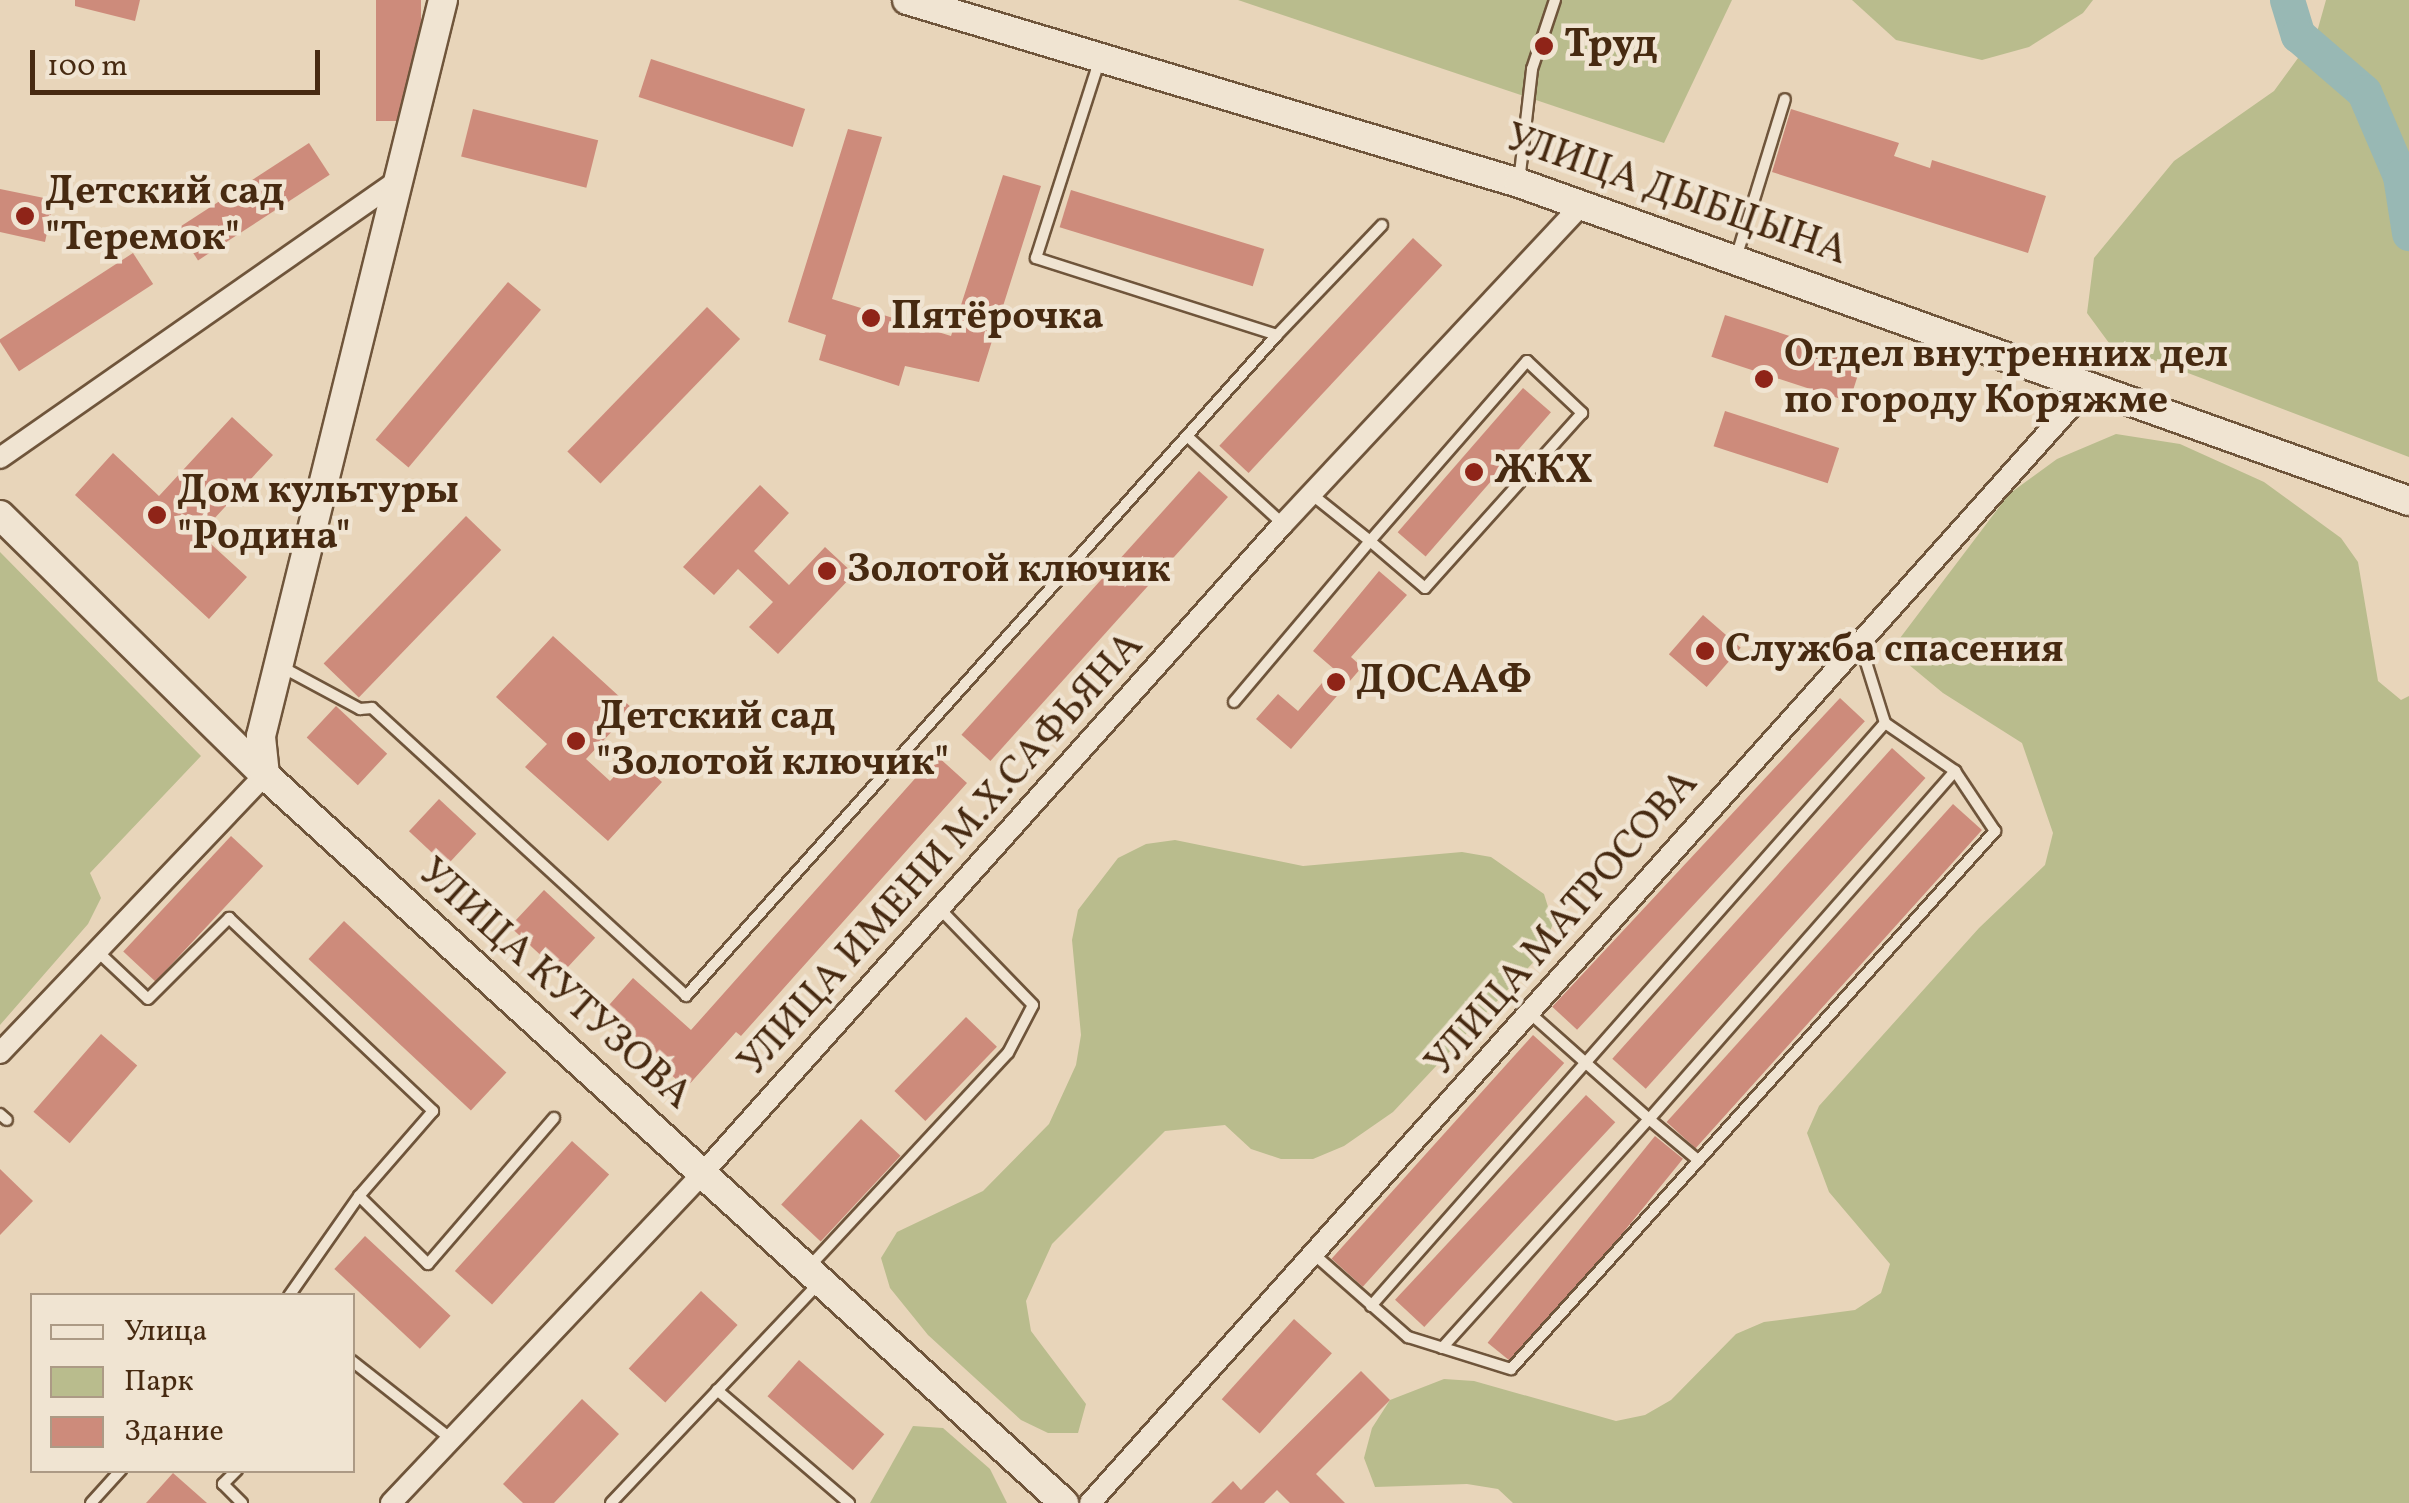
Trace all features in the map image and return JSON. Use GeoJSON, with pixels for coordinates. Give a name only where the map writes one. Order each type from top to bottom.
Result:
{"type":"FeatureCollection","features":[{"type":"Feature","properties":{"kind":"street"},"geometry":{"type":"LineString","coordinates":[[0,1053],[265,776],[262,736],[403,177],[443,0]]}},
{"type":"Feature","properties":{"kind":"street","name":"УЛИЦА ДЫБЦЫНА"},"geometry":{"type":"LineString","coordinates":[[906,0],[1519,184],[2409,501]]}},
{"type":"Feature","properties":{"kind":"street"},"geometry":{"type":"LineString","coordinates":[[0,458],[403,177]]}},
{"type":"Feature","properties":{"kind":"street","name":"УЛИЦА ИМЕНИ М.Х.САФЬЯНА"},"geometry":{"type":"LineString","coordinates":[[390,1503],[702,1174],[1284,524],[1315,497],[1581,206]]}},
{"type":"Feature","properties":{"kind":"street","name":"УЛИЦА МАТРОСОВА"},"geometry":{"type":"LineString","coordinates":[[1090,1503],[1532,1015],[1858,639],[2087,389]]}},
{"type":"Feature","properties":{"kind":"street","name":"УЛИЦА КУТУЗОВА"},"geometry":{"type":"LineString","coordinates":[[0,515],[265,776],[1064,1503]]}},
{"type":"Feature","properties":{"kind":"lane"},"geometry":{"type":"LineString","coordinates":[[1519,184],[1532,69],[1554,0]]}},
{"type":"Feature","properties":{"kind":"lane"},"geometry":{"type":"LineString","coordinates":[[1101,56],[1036,258],[1277,336]]}},
{"type":"Feature","properties":{"kind":"lane"},"geometry":{"type":"LineString","coordinates":[[1735,259],[1785,98]]}},
{"type":"Feature","properties":{"kind":"lane"},"geometry":{"type":"LineString","coordinates":[[279,666],[360,709],[372,708],[686,996],[1382,224]]}},
{"type":"Feature","properties":{"kind":"lane"},"geometry":{"type":"LineString","coordinates":[[1234,702],[1370,541],[1527,361],[1582,412],[1425,588],[1370,541],[1315,497]]}},
{"type":"Feature","properties":{"kind":"lane"},"geometry":{"type":"LineString","coordinates":[[1187,436],[1284,524]]}},
{"type":"Feature","properties":{"kind":"lane"},"geometry":{"type":"LineString","coordinates":[[1316,1256],[1408,1337],[1511,1370],[1996,830],[1955,771],[1886,723],[1858,639]]}},
{"type":"Feature","properties":{"kind":"lane"},"geometry":{"type":"LineString","coordinates":[[1371,1306],[1886,723]]}},
{"type":"Feature","properties":{"kind":"lane"},"geometry":{"type":"LineString","coordinates":[[1442,1348],[1955,771]]}},
{"type":"Feature","properties":{"kind":"lane"},"geometry":{"type":"LineString","coordinates":[[610,1503],[718,1390],[1008,1053],[1032,1005],[940,910]]}},
{"type":"Feature","properties":{"kind":"lane"},"geometry":{"type":"LineString","coordinates":[[96,950],[148,1000],[229,918],[433,1111],[359,1196],[295,1293]]}},
{"type":"Feature","properties":{"kind":"lane"},"geometry":{"type":"LineString","coordinates":[[1532,1015],[1698,1161]]}},
{"type":"Feature","properties":{"kind":"lane"},"geometry":{"type":"LineString","coordinates":[[359,1196],[428,1264],[554,1118]]}},
{"type":"Feature","properties":{"kind":"lane"},"geometry":{"type":"LineString","coordinates":[[355,1364],[452,1439]]}},
{"type":"Feature","properties":{"kind":"lane"},"geometry":{"type":"LineString","coordinates":[[718,1390],[848,1503]]}},
{"type":"Feature","properties":{"kind":"lane"},"geometry":{"type":"LineString","coordinates":[[98,1500],[119,1473]]}},
{"type":"Feature","properties":{"kind":"lane"},"geometry":{"type":"LineString","coordinates":[[234,1473],[224,1484],[242,1503]]}},
{"type":"Feature","properties":{"kind":"green space","name":"Труд"},"geometry":{"type":"Polygon","coordinates":[[[1238,0],[1732,0],[1664,143],[1238,0]]]}},
{"type":"Feature","properties":{"kind":"green space"},"geometry":{"type":"Polygon","coordinates":[[[1852,0],[2093,0],[2083,13],[2029,47],[1982,60],[1896,40],[1852,0]]]}},
{"type":"Feature","properties":{"kind":"green space"},"geometry":{"type":"Polygon","coordinates":[[[2326,0],[2409,0],[2409,457],[2109,343],[2087,313],[2094,258],[2174,161],[2274,91],[2317,32],[2326,0]]]}},
{"type":"Feature","properties":{"kind":"green space"},"geometry":{"type":"Polygon","coordinates":[[[2116,434],[2180,444],[2264,482],[2341,538],[2358,562],[2378,681],[2401,700],[2409,696],[2409,1503],[1513,1503],[1498,1489],[1467,1484],[1375,1487],[1364,1458],[1372,1428],[1390,1400],[1444,1379],[1474,1381],[1616,1421],[1645,1415],[1671,1400],[1736,1334],[1764,1322],[1855,1310],[1881,1293],[1890,1264],[1829,1192],[1807,1133],[1819,1106],[1979,928],[2045,865],[2053,833],[2022,743],[1943,693],[1891,650],[2009,494],[2057,459],[2116,434]]]}},
{"type":"Feature","properties":{"kind":"green space"},"geometry":{"type":"Polygon","coordinates":[[[0,552],[201,756],[90,873],[101,898],[88,924],[0,1025],[0,552]]]}},
{"type":"Feature","properties":{"kind":"green space"},"geometry":{"type":"Polygon","coordinates":[[[1175,840],[1303,866],[1462,852],[1491,857],[1544,894],[1553,923],[1543,952],[1393,1112],[1344,1146],[1313,1159],[1281,1159],[1251,1149],[1225,1125],[1165,1131],[1052,1244],[1026,1301],[1031,1331],[1086,1404],[1078,1433],[1048,1433],[1021,1420],[928,1335],[890,1288],[881,1258],[897,1232],[983,1191],[1049,1124],[1076,1065],[1081,1035],[1072,940],[1078,910],[1118,858],[1146,844],[1175,840]]]}},
{"type":"Feature","properties":{"kind":"green space"},"geometry":{"type":"Polygon","coordinates":[[[913,1426],[943,1428],[990,1469],[1007,1503],[870,1503],[913,1426]]]}},
{"type":"Feature","properties":{"kind":"building"},"geometry":{"type":"Polygon","coordinates":[[[75,0],[140,0],[135,21],[75,6],[75,0]]]}},
{"type":"Feature","properties":{"kind":"building"},"geometry":{"type":"Polygon","coordinates":[[[376,0],[421,0],[421,121],[376,121],[376,0]]]}},
{"type":"Feature","properties":{"kind":"building"},"geometry":{"type":"Polygon","coordinates":[[[651,59],[805,109],[793,147],[639,97],[651,59]]]}},
{"type":"Feature","properties":{"kind":"building"},"geometry":{"type":"Polygon","coordinates":[[[473,109],[598,140],[586,188],[461,157],[473,109]]]}},
{"type":"Feature","properties":{"kind":"building"},"geometry":{"type":"Polygon","coordinates":[[[1791,109],[1899,143],[1894,156],[1930,168],[1932,160],[2046,196],[2028,253],[1772,172],[1791,109]]]}},
{"type":"Feature","properties":{"kind":"building"},"geometry":{"type":"Polygon","coordinates":[[[848,129],[882,137],[832,299],[951,336],[1003,175],[1041,186],[979,382],[905,366],[899,386],[819,360],[826,335],[788,322],[848,129]]]}},
{"type":"Feature","properties":{"kind":"building"},"geometry":{"type":"Polygon","coordinates":[[[309,143],[330,175],[198,260],[177,229],[309,143]]]}},
{"type":"Feature","properties":{"kind":"building","name":"Детский сад \"Теремок\""},"geometry":{"type":"Polygon","coordinates":[[[0,189],[54,200],[45,242],[0,232],[0,189]]]}},
{"type":"Feature","properties":{"kind":"building"},"geometry":{"type":"Polygon","coordinates":[[[1071,190],[1264,249],[1253,286],[1060,227],[1071,190]]]}},
{"type":"Feature","properties":{"kind":"building"},"geometry":{"type":"Polygon","coordinates":[[[1413,238],[1442,265],[1249,473],[1219,446],[1413,238]]]}},
{"type":"Feature","properties":{"kind":"building"},"geometry":{"type":"Polygon","coordinates":[[[133,253],[153,284],[19,371],[0,339],[133,253]]]}},
{"type":"Feature","properties":{"kind":"building"},"geometry":{"type":"Polygon","coordinates":[[[508,282],[541,310],[409,467],[376,440],[508,282]]]}},
{"type":"Feature","properties":{"kind":"building"},"geometry":{"type":"Polygon","coordinates":[[[707,307],[740,339],[600,484],[567,452],[707,307]]]}},
{"type":"Feature","properties":{"kind":"building"},"geometry":{"type":"Polygon","coordinates":[[[1725,315],[1863,360],[1849,402],[1711,357],[1725,315]]]}},
{"type":"Feature","properties":{"kind":"building","name":"ЖКХ"},"geometry":{"type":"Polygon","coordinates":[[[1523,388],[1551,412],[1426,556],[1398,532],[1523,388]]]}},
{"type":"Feature","properties":{"kind":"building"},"geometry":{"type":"Polygon","coordinates":[[[1725,411],[1839,448],[1828,483],[1714,446],[1725,411]]]}},
{"type":"Feature","properties":{"kind":"building","name":"Дом культуры \"Родина\""},"geometry":{"type":"Polygon","coordinates":[[[232,417],[273,455],[200,534],[247,577],[209,619],[75,495],[113,453],[159,496],[232,417]]]}},
{"type":"Feature","properties":{"kind":"building"},"geometry":{"type":"Polygon","coordinates":[[[1199,471],[1228,497],[990,761],[961,735],[1199,471]]]}},
{"type":"Feature","properties":{"kind":"building","name":"Золотой ключик"},"geometry":{"type":"Polygon","coordinates":[[[760,485],[789,513],[754,551],[789,585],[825,547],[854,574],[778,654],[749,627],[773,602],[738,569],[714,595],[683,567],[760,485]]]}},
{"type":"Feature","properties":{"kind":"building"},"geometry":{"type":"Polygon","coordinates":[[[466,516],[501,550],[359,698],[324,663],[466,516]]]}},
{"type":"Feature","properties":{"kind":"building"},"geometry":{"type":"Polygon","coordinates":[[[1379,571],[1407,595],[1351,657],[1362,667],[1291,749],[1256,719],[1278,694],[1298,711],[1334,669],[1313,651],[1379,571]]]}},
{"type":"Feature","properties":{"kind":"building","name":"Служба спасения"},"geometry":{"type":"Polygon","coordinates":[[[1703,615],[1741,648],[1707,687],[1669,654],[1703,615]]]}},
{"type":"Feature","properties":{"kind":"building","name":"Детский сад \"Золотой ключик\""},"geometry":{"type":"Polygon","coordinates":[[[553,636],[633,709],[586,759],[610,781],[633,756],[662,782],[608,841],[525,767],[547,744],[496,697],[553,636]]]}},
{"type":"Feature","properties":{"kind":"building"},"geometry":{"type":"Polygon","coordinates":[[[1840,698],[1865,721],[1577,1030],[1552,1007],[1840,698]]]}},
{"type":"Feature","properties":{"kind":"building"},"geometry":{"type":"Polygon","coordinates":[[[336,706],[387,754],[358,785],[307,737],[336,706]]]}},
{"type":"Feature","properties":{"kind":"building"},"geometry":{"type":"Polygon","coordinates":[[[1892,748],[1925,778],[1646,1089],[1612,1059],[1892,748]]]}},
{"type":"Feature","properties":{"kind":"building"},"geometry":{"type":"Polygon","coordinates":[[[936,755],[967,783],[741,1036],[736,1032],[686,1088],[602,1013],[633,978],[691,1030],[936,755]]]}},
{"type":"Feature","properties":{"kind":"building"},"geometry":{"type":"Polygon","coordinates":[[[439,799],[476,834],[446,866],[409,831],[439,799]]]}},
{"type":"Feature","properties":{"kind":"building"},"geometry":{"type":"Polygon","coordinates":[[[1953,804],[1982,830],[1696,1148],[1667,1122],[1953,804]]]}},
{"type":"Feature","properties":{"kind":"building"},"geometry":{"type":"Polygon","coordinates":[[[231,836],[263,866],[155,982],[123,952],[231,836]]]}},
{"type":"Feature","properties":{"kind":"building"},"geometry":{"type":"Polygon","coordinates":[[[544,890],[595,938],[561,974],[510,927],[544,890]]]}},
{"type":"Feature","properties":{"kind":"building"},"geometry":{"type":"Polygon","coordinates":[[[344,921],[506,1072],[471,1110],[309,959],[344,921]]]}},
{"type":"Feature","properties":{"kind":"building"},"geometry":{"type":"Polygon","coordinates":[[[966,1017],[997,1047],[925,1121],[894,1091],[966,1017]]]}},
{"type":"Feature","properties":{"kind":"building"},"geometry":{"type":"Polygon","coordinates":[[[101,1034],[137,1065],[70,1143],[33,1112],[101,1034]]]}},
{"type":"Feature","properties":{"kind":"building"},"geometry":{"type":"Polygon","coordinates":[[[1533,1035],[1564,1063],[1363,1287],[1332,1259],[1533,1035]]]}},
{"type":"Feature","properties":{"kind":"building"},"geometry":{"type":"Polygon","coordinates":[[[1586,1095],[1615,1122],[1424,1327],[1395,1300],[1586,1095]]]}},
{"type":"Feature","properties":{"kind":"building"},"geometry":{"type":"Polygon","coordinates":[[[861,1119],[900,1156],[821,1241],[781,1205],[861,1119]]]}},
{"type":"Feature","properties":{"kind":"building"},"geometry":{"type":"Polygon","coordinates":[[[1655,1136],[1683,1159],[1516,1365],[1488,1343],[1655,1136]]]}},
{"type":"Feature","properties":{"kind":"building"},"geometry":{"type":"Polygon","coordinates":[[[572,1141],[609,1174],[492,1305],[455,1271],[572,1141]]]}},
{"type":"Feature","properties":{"kind":"building"},"geometry":{"type":"Polygon","coordinates":[[[0,1169],[33,1201],[0,1235],[0,1169]]]}},
{"type":"Feature","properties":{"kind":"building"},"geometry":{"type":"Polygon","coordinates":[[[365,1236],[451,1316],[420,1349],[334,1269],[365,1236]]]}},
{"type":"Feature","properties":{"kind":"building"},"geometry":{"type":"Polygon","coordinates":[[[701,1291],[738,1325],[665,1403],[629,1369],[701,1291]]]}},
{"type":"Feature","properties":{"kind":"building"},"geometry":{"type":"Polygon","coordinates":[[[1294,1319],[1332,1353],[1260,1433],[1222,1399],[1294,1319]]]}},
{"type":"Feature","properties":{"kind":"building"},"geometry":{"type":"Polygon","coordinates":[[[799,1360],[884,1434],[853,1470],[768,1396],[799,1360]]]}},
{"type":"Feature","properties":{"kind":"building"},"geometry":{"type":"Polygon","coordinates":[[[1361,1371],[1390,1400],[1316,1474],[1345,1503],[1290,1503],[1277,1490],[1264,1503],[1211,1503],[1233,1481],[1241,1490],[1361,1371]]]}},
{"type":"Feature","properties":{"kind":"building"},"geometry":{"type":"Polygon","coordinates":[[[582,1399],[619,1434],[554,1503],[523,1503],[503,1484],[582,1399]]]}},
{"type":"Feature","properties":{"kind":"building"},"geometry":{"type":"Polygon","coordinates":[[[173,1473],[207,1503],[146,1503],[173,1473]]]}},
{"type":"Feature","properties":{"kind":"waterway"},"geometry":{"type":"LineString","coordinates":[[2287,0],[2298,35],[2364,92],[2400,176],[2409,233]]}},
{"type":"Feature","properties":{"kind":"place","name":"Труд"},"geometry":{"type":"Point","coordinates":[1544,46]}},
{"type":"Feature","properties":{"kind":"place","name":"Детский сад \"Теремок\""},"geometry":{"type":"Point","coordinates":[25,216]}},
{"type":"Feature","properties":{"kind":"place","name":"Пятёрочка"},"geometry":{"type":"Point","coordinates":[871,318]}},
{"type":"Feature","properties":{"kind":"place","name":"Отдел внутренних дел по городу Коряжме"},"geometry":{"type":"Point","coordinates":[1764,379]}},
{"type":"Feature","properties":{"kind":"place","name":"ЖКХ"},"geometry":{"type":"Point","coordinates":[1474,472]}},
{"type":"Feature","properties":{"kind":"place","name":"Дом культуры \"Родина\""},"geometry":{"type":"Point","coordinates":[157,515]}},
{"type":"Feature","properties":{"kind":"place","name":"Золотой ключик"},"geometry":{"type":"Point","coordinates":[827,571]}},
{"type":"Feature","properties":{"kind":"place","name":"Служба спасения"},"geometry":{"type":"Point","coordinates":[1705,651]}},
{"type":"Feature","properties":{"kind":"place","name":"ДОСААФ"},"geometry":{"type":"Point","coordinates":[1336,682]}},
{"type":"Feature","properties":{"kind":"place","name":"Детский сад \"Золотой ключик\""},"geometry":{"type":"Point","coordinates":[576,741]}}]}
